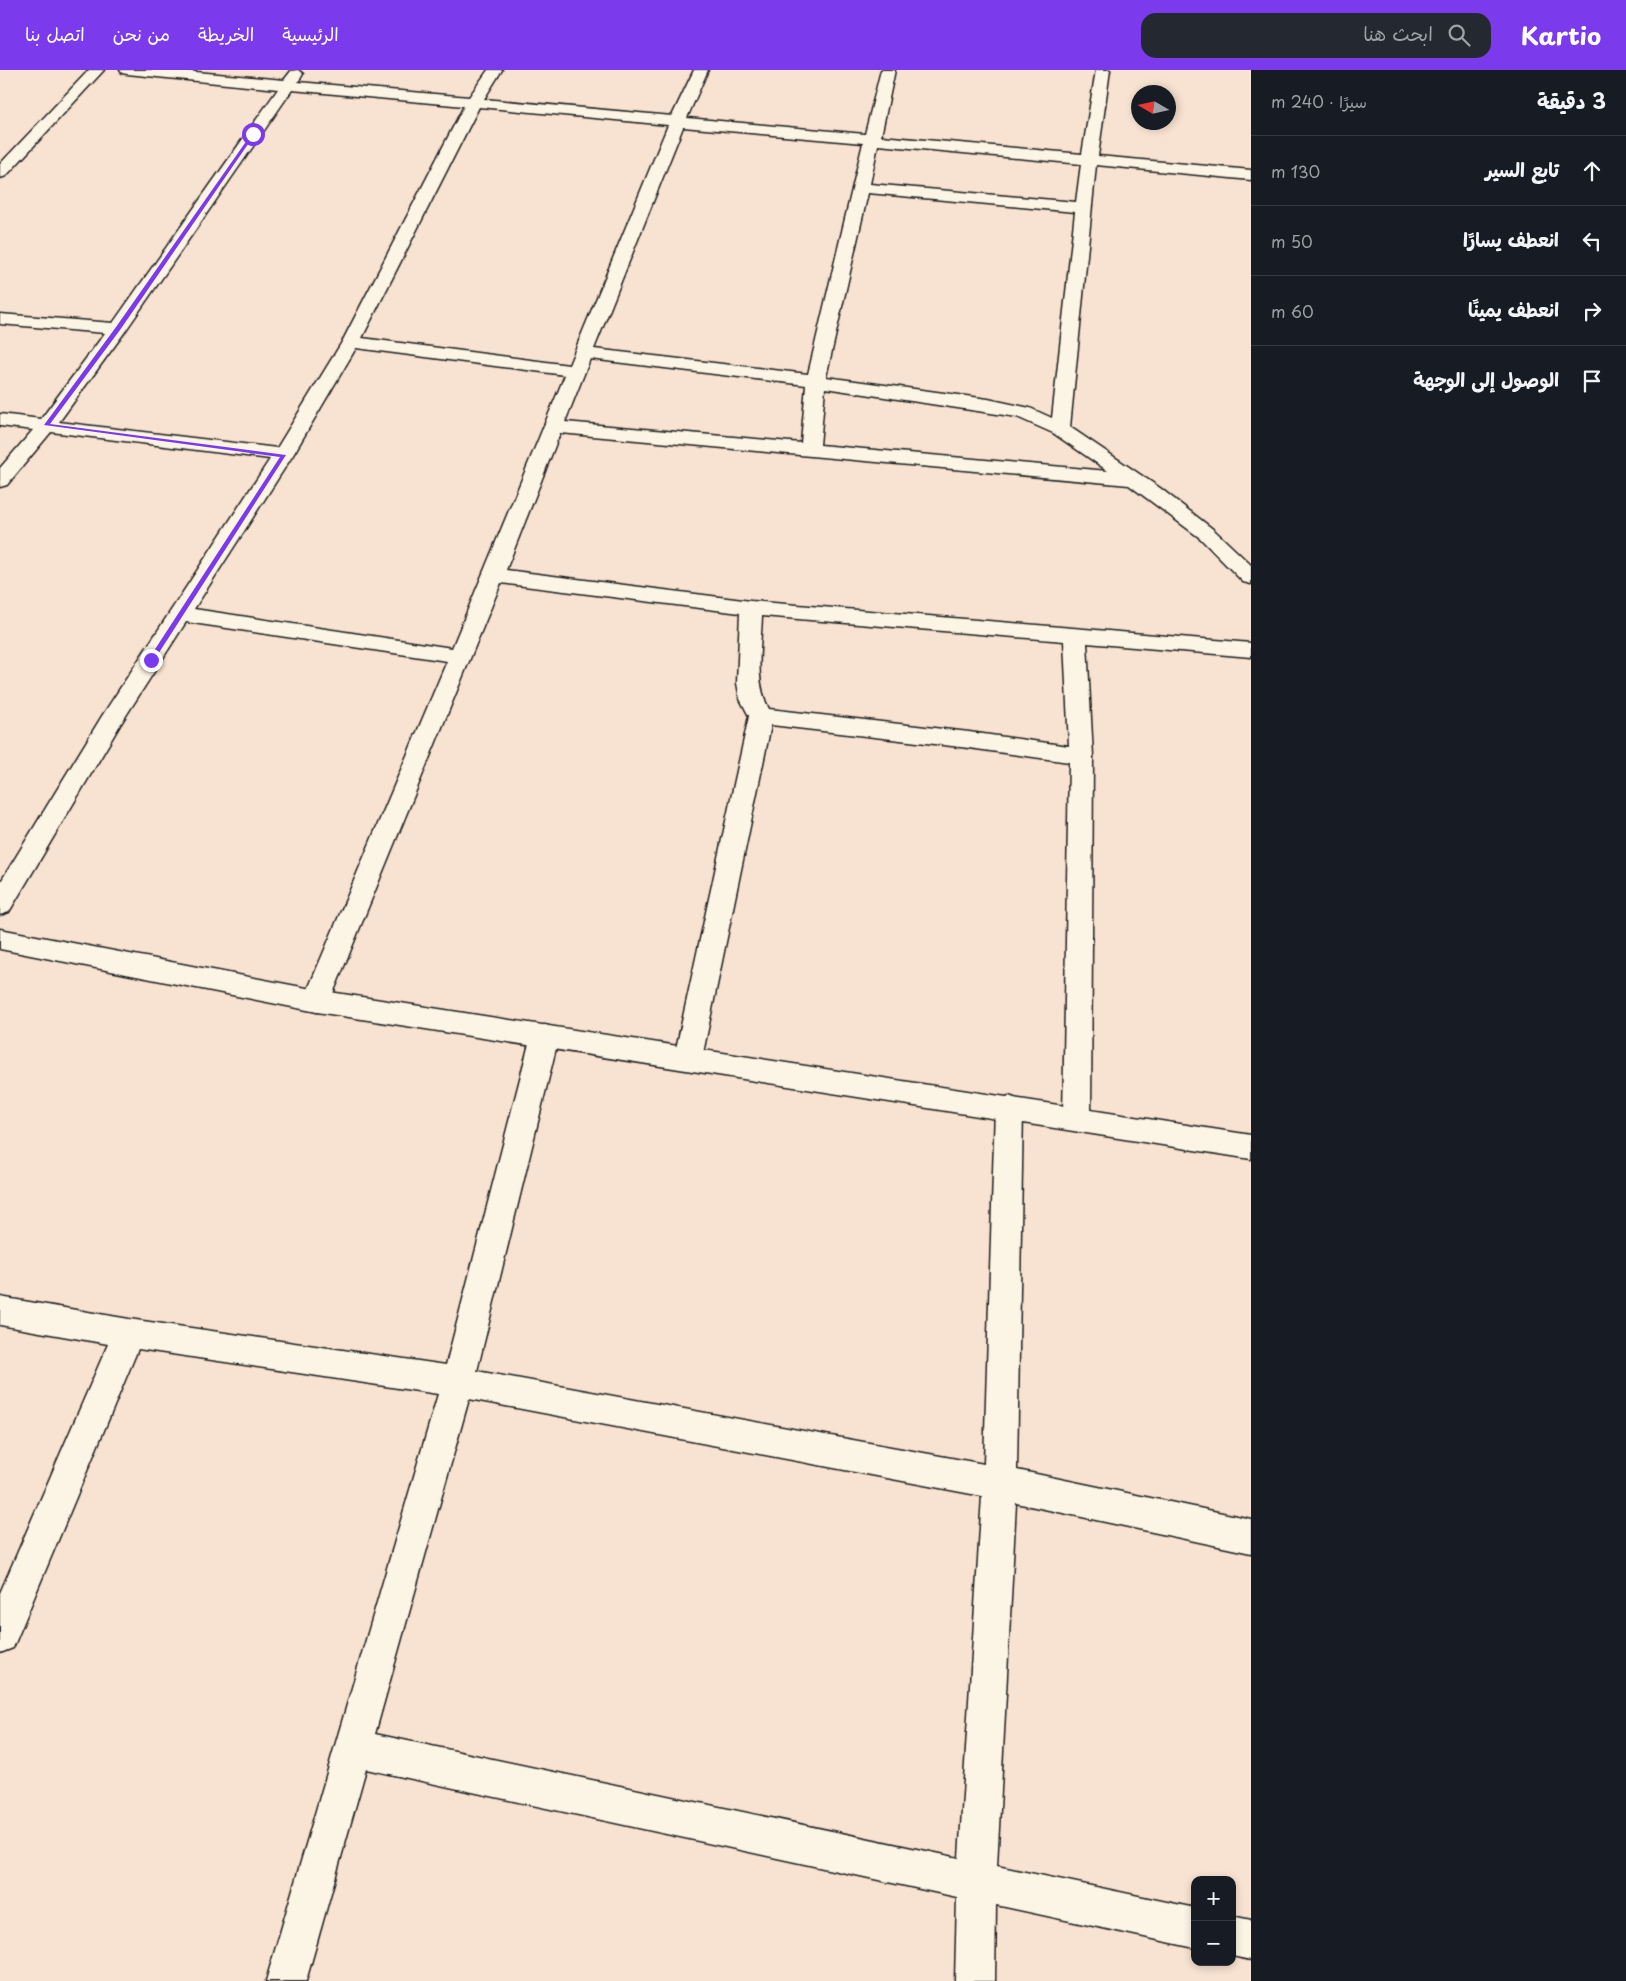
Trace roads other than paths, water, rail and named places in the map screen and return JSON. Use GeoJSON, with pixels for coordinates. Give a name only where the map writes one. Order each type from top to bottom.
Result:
{"type":"FeatureCollection","features":[{"type":"Feature","properties":{"kind":"street"},"geometry":{"type":"LineString","coordinates":[[0,173],[97,70]]}},
{"type":"Feature","properties":{"kind":"street"},"geometry":{"type":"LineString","coordinates":[[127,70],[1251,174]]}},
{"type":"Feature","properties":{"kind":"street"},"geometry":{"type":"LineString","coordinates":[[0,481],[47,425],[118,328],[299,70]]}},
{"type":"Feature","properties":{"kind":"street"},"geometry":{"type":"LineString","coordinates":[[0,905],[110,722],[284,455],[351,342],[474,102],[495,70]]}},
{"type":"Feature","properties":{"kind":"street"},"geometry":{"type":"LineString","coordinates":[[316,1001],[460,656],[676,122],[701,70]]}},
{"type":"Feature","properties":{"kind":"street"},"geometry":{"type":"LineString","coordinates":[[810,450],[816,381],[888,70]]}},
{"type":"Feature","properties":{"kind":"street"},"geometry":{"type":"LineString","coordinates":[[1060,428],[1089,160],[1103,70]]}},
{"type":"Feature","properties":{"kind":"street"},"geometry":{"type":"LineString","coordinates":[[862,188],[1084,208]]}},
{"type":"Feature","properties":{"kind":"street"},"geometry":{"type":"LineString","coordinates":[[0,319],[118,328]]}},
{"type":"Feature","properties":{"kind":"street"},"geometry":{"type":"LineString","coordinates":[[351,342],[816,381],[988,405],[1023,412],[1060,428],[1135,479],[1207,534],[1251,578]]}},
{"type":"Feature","properties":{"kind":"street"},"geometry":{"type":"LineString","coordinates":[[0,420],[284,455]]}},
{"type":"Feature","properties":{"kind":"street"},"geometry":{"type":"LineString","coordinates":[[552,427],[1135,479]]}},
{"type":"Feature","properties":{"kind":"street"},"geometry":{"type":"LineString","coordinates":[[492,575],[751,608],[1251,650]]}},
{"type":"Feature","properties":{"kind":"street"},"geometry":{"type":"LineString","coordinates":[[688,1058],[761,716],[752,698],[748,683],[751,608]]}},
{"type":"Feature","properties":{"kind":"street"},"geometry":{"type":"LineString","coordinates":[[181,614],[460,656]]}},
{"type":"Feature","properties":{"kind":"street"},"geometry":{"type":"LineString","coordinates":[[1075,635],[1081,756],[1077,1119]]}},
{"type":"Feature","properties":{"kind":"street"},"geometry":{"type":"LineString","coordinates":[[761,716],[968,740],[1081,756]]}},
{"type":"Feature","properties":{"kind":"street"},"geometry":{"type":"LineString","coordinates":[[0,939],[316,1001],[1251,1147]]}},
{"type":"Feature","properties":{"kind":"street"},"geometry":{"type":"LineString","coordinates":[[286,1981],[458,1382],[545,1036]]}},
{"type":"Feature","properties":{"kind":"street"},"geometry":{"type":"LineString","coordinates":[[975,1981],[977,1881],[1000,1483],[1009,1108]]}},
{"type":"Feature","properties":{"kind":"street"},"geometry":{"type":"LineString","coordinates":[[0,1311],[129,1333],[458,1382],[1000,1483],[1251,1536]]}},
{"type":"Feature","properties":{"kind":"street"},"geometry":{"type":"LineString","coordinates":[[0,1636],[129,1333]]}},
{"type":"Feature","properties":{"kind":"street"},"geometry":{"type":"LineString","coordinates":[[354,1748],[1191,1927]]}},
{"type":"Feature","properties":{"kind":"street"},"geometry":{"type":"LineString","coordinates":[[1236,1937],[1251,1940]]}}]}
